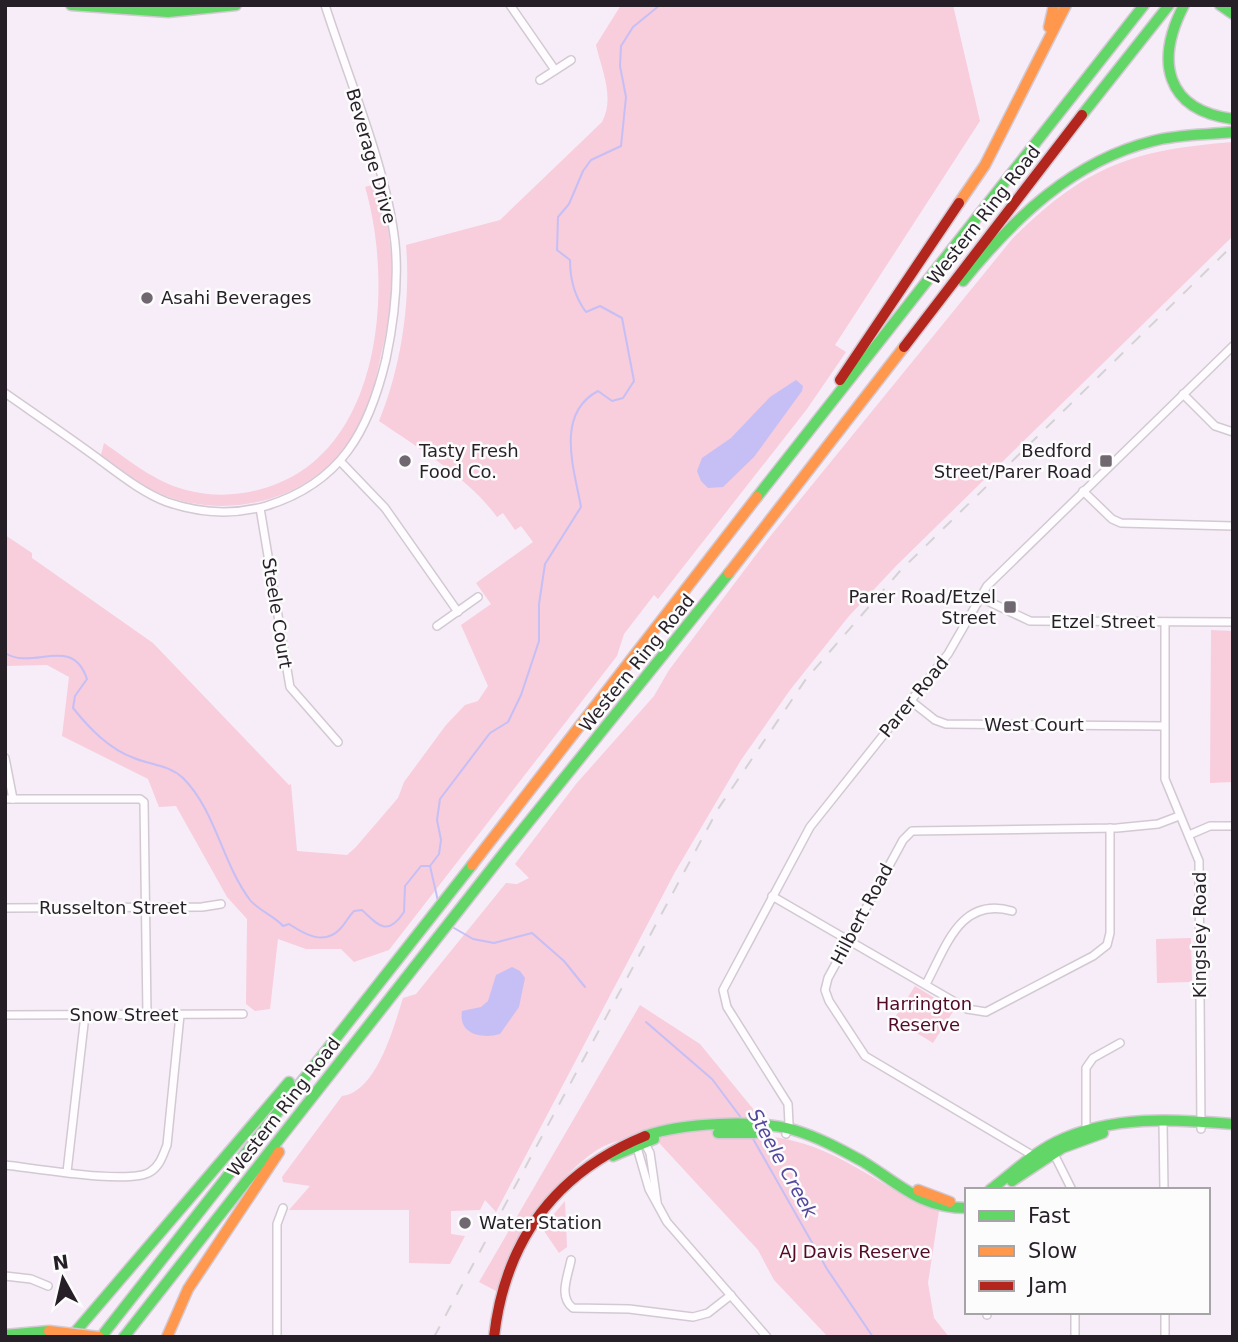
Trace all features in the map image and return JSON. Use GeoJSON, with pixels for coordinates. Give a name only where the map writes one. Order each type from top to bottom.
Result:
{"type":"FeatureCollection","features":[{"type":"Feature","properties":{"kind":"main road"},"geometry":{"type":"LineString","coordinates":[[71,5],[168,12],[236,5]]}},
{"type":"Feature","properties":{"kind":"main road"},"geometry":{"type":"LineString","coordinates":[[1019,98],[1052,21],[1054,5]]}},
{"type":"Feature","properties":{"kind":"main road"},"geometry":{"type":"LineString","coordinates":[[676,599],[868,342],[985,165],[1066,5]]}},
{"type":"Feature","properties":{"kind":"main road","name":"Western Ring Road"},"geometry":{"type":"LineString","coordinates":[[100,1337],[494,836],[561,755],[676,599],[1144,5]]}},
{"type":"Feature","properties":{"kind":"main road","name":"Western Ring Road"},"geometry":{"type":"LineString","coordinates":[[124,1337],[404,979],[846,424],[995,226],[1169,5]]}},
{"type":"Feature","properties":{"kind":"main road"},"geometry":{"type":"LineString","coordinates":[[1184,5],[1167,41],[1166,65],[1171,79],[1182,98],[1195,108],[1214,117],[1233,119]]}},
{"type":"Feature","properties":{"kind":"main road"},"geometry":{"type":"LineString","coordinates":[[1220,5],[1233,14]]}},
{"type":"Feature","properties":{"kind":"main road"},"geometry":{"type":"LineString","coordinates":[[846,424],[886,380],[1012,222],[1037,201],[1074,174],[1131,147],[1176,137],[1233,131]]}},
{"type":"Feature","properties":{"kind":"main road"},"geometry":{"type":"LineString","coordinates":[[71,1337],[395,961]]}},
{"type":"Feature","properties":{"kind":"main road"},"geometry":{"type":"LineString","coordinates":[[167,1337],[180,1303],[272,1161],[404,979]]}},
{"type":"Feature","properties":{"kind":"main road"},"geometry":{"type":"LineString","coordinates":[[993,1188],[1051,1149],[1086,1134],[1163,1126],[1233,1126]]}},
{"type":"Feature","properties":{"kind":"main road"},"geometry":{"type":"LineString","coordinates":[[495,1337],[500,1300],[514,1261],[549,1203],[588,1164],[680,1128],[786,1131],[808,1137],[840,1149],[929,1204],[944,1208],[965,1208]]}},
{"type":"Feature","properties":{"kind":"main road"},"geometry":{"type":"LineString","coordinates":[[1003,1188],[1037,1159]]}},
{"type":"Feature","properties":{"kind":"main road"},"geometry":{"type":"LineString","coordinates":[[892,1179],[941,1201],[965,1202]]}},
{"type":"Feature","properties":{"kind":"main road"},"geometry":{"type":"LineString","coordinates":[[5,1335],[49,1331],[100,1337]]}},
{"type":"Feature","properties":{"kind":"street","name":"Beverage Drive"},"geometry":{"type":"LineString","coordinates":[[5,393],[134,484],[159,498],[184,507],[216,512],[260,508],[302,491],[340,461],[362,432],[375,401],[394,316],[397,265],[388,202],[324,5]]}},
{"type":"Feature","properties":{"kind":"street"},"geometry":{"type":"LineString","coordinates":[[510,5],[555,70]]}},
{"type":"Feature","properties":{"kind":"street"},"geometry":{"type":"LineString","coordinates":[[540,80],[570,60]]}},
{"type":"Feature","properties":{"kind":"street","name":"Parer Road"},"geometry":{"type":"LineString","coordinates":[[786,1131],[785,1098],[726,1007],[723,996],[729,976],[810,827],[955,644],[990,581],[1233,346]]}},
{"type":"Feature","properties":{"kind":"street"},"geometry":{"type":"LineString","coordinates":[[1183,394],[1215,426],[1233,432]]}},
{"type":"Feature","properties":{"kind":"street"},"geometry":{"type":"LineString","coordinates":[[340,461],[386,508],[458,612]]}},
{"type":"Feature","properties":{"kind":"street"},"geometry":{"type":"LineString","coordinates":[[1083,491],[1112,519],[1121,523],[1233,526]]}},
{"type":"Feature","properties":{"kind":"street","name":"Steele Court"},"geometry":{"type":"LineString","coordinates":[[260,508],[290,687],[338,742]]}},
{"type":"Feature","properties":{"kind":"street"},"geometry":{"type":"LineString","coordinates":[[438,626],[478,597]]}},
{"type":"Feature","properties":{"kind":"street","name":"Etzel Street"},"geometry":{"type":"LineString","coordinates":[[979,597],[1030,621],[1233,622]]}},
{"type":"Feature","properties":{"kind":"street","name":"Kingsley Road"},"geometry":{"type":"LineString","coordinates":[[1166,622],[1165,779],[1199,860],[1201,1126]]}},
{"type":"Feature","properties":{"kind":"street","name":"West Court"},"geometry":{"type":"LineString","coordinates":[[911,701],[946,724],[1164,726]]}},
{"type":"Feature","properties":{"kind":"street"},"geometry":{"type":"LineString","coordinates":[[5,758],[9,799],[140,799],[144,802],[146,1015]]}},
{"type":"Feature","properties":{"kind":"street","name":"Hilbert Road"},"geometry":{"type":"LineString","coordinates":[[1037,1159],[860,1051],[826,994],[828,978],[902,840],[912,831],[1110,828],[1158,824],[1180,816]]}},
{"type":"Feature","properties":{"kind":"street"},"geometry":{"type":"LineString","coordinates":[[1189,835],[1206,827],[1233,825]]}},
{"type":"Feature","properties":{"kind":"street"},"geometry":{"type":"LineString","coordinates":[[772,896],[972,1011],[986,1012],[1102,951],[1110,937],[1110,828]]}},
{"type":"Feature","properties":{"kind":"street","name":"Russelton Street"},"geometry":{"type":"LineString","coordinates":[[5,908],[145,908],[221,904]]}},
{"type":"Feature","properties":{"kind":"street"},"geometry":{"type":"LineString","coordinates":[[926,984],[954,932],[971,914],[990,907],[1012,911]]}},
{"type":"Feature","properties":{"kind":"street"},"geometry":{"type":"LineString","coordinates":[[5,1165],[127,1178],[152,1171],[162,1160],[167,1145],[180,1014]]}},
{"type":"Feature","properties":{"kind":"street","name":"Snow Street"},"geometry":{"type":"LineString","coordinates":[[5,1015],[243,1014]]}},
{"type":"Feature","properties":{"kind":"street"},"geometry":{"type":"LineString","coordinates":[[67,1172],[85,1015]]}},
{"type":"Feature","properties":{"kind":"street"},"geometry":{"type":"LineString","coordinates":[[1086,1134],[1086,1068],[1094,1058],[1120,1043]]}},
{"type":"Feature","properties":{"kind":"street"},"geometry":{"type":"LineString","coordinates":[[1163,1126],[1164,1188]]}},
{"type":"Feature","properties":{"kind":"street"},"geometry":{"type":"LineString","coordinates":[[640,1142],[657,1202],[672,1229],[766,1337]]}},
{"type":"Feature","properties":{"kind":"street"},"geometry":{"type":"LineString","coordinates":[[1051,1149],[1071,1188]]}},
{"type":"Feature","properties":{"kind":"street"},"geometry":{"type":"LineString","coordinates":[[277,1337],[278,1224],[283,1208]]}},
{"type":"Feature","properties":{"kind":"street"},"geometry":{"type":"LineString","coordinates":[[571,1260],[564,1295],[566,1303],[573,1308],[629,1309],[694,1317],[708,1313],[731,1296]]}},
{"type":"Feature","properties":{"kind":"street"},"geometry":{"type":"LineString","coordinates":[[5,1276],[31,1279],[48,1286]]}},
{"type":"Feature","properties":{"kind":"street"},"geometry":{"type":"LineString","coordinates":[[1075,1314],[1075,1337]]}},
{"type":"Feature","properties":{"kind":"street"},"geometry":{"type":"LineString","coordinates":[[1165,1314],[1165,1337]]}},
{"type":"Feature","properties":{"kind":"green space"},"geometry":{"type":"Polygon","coordinates":[[[621,5],[953,5],[980,121],[835,345],[846,352],[807,409],[658,599],[654,595],[624,634],[617,656],[389,950],[354,962],[341,949],[306,949],[278,939],[270,1009],[255,1011],[246,1004],[247,919],[227,897],[176,806],[159,807],[148,779],[62,736],[69,677],[47,665],[5,666],[5,535],[32,553],[32,558],[153,643],[289,785],[291,784],[297,851],[347,855],[398,798],[404,782],[446,725],[465,705],[478,701],[488,686],[461,625],[491,604],[476,583],[533,542],[521,526],[515,530],[503,513],[497,517],[458,477],[379,421],[387,401],[403,334],[407,289],[406,245],[500,220],[602,122],[606,113],[607,94],[596,45],[621,5]]]}},
{"type":"Feature","properties":{"kind":"green space"},"geometry":{"type":"Polygon","coordinates":[[[1233,142],[1233,236],[896,566],[849,616],[790,690],[741,760],[675,872],[496,1212],[485,1200],[480,1210],[451,1211],[451,1234],[465,1236],[450,1264],[409,1263],[409,1210],[289,1210],[310,1186],[283,1182],[282,1177],[342,1096],[354,1092],[374,1071],[389,1040],[403,998],[416,994],[506,883],[517,884],[529,878],[515,864],[576,784],[654,696],[669,670],[768,539],[1013,238],[1064,194],[1112,166],[1166,150],[1233,142]]]}},
{"type":"Feature","properties":{"kind":"green space"},"geometry":{"type":"Polygon","coordinates":[[[375,184],[382,196],[388,221],[392,286],[387,327],[364,417],[344,450],[324,470],[301,486],[275,497],[248,504],[219,506],[191,503],[163,495],[101,455],[104,443],[164,482],[206,494],[236,494],[265,488],[304,469],[334,440],[356,403],[370,361],[377,316],[378,270],[374,227],[365,187],[375,184]]]}},
{"type":"Feature","properties":{"kind":"green space"},"geometry":{"type":"Polygon","coordinates":[[[1211,630],[1233,631],[1233,782],[1210,783],[1211,630]]]}},
{"type":"Feature","properties":{"kind":"green space"},"geometry":{"type":"Polygon","coordinates":[[[1191,938],[1192,982],[1157,983],[1156,939],[1191,938]]]}},
{"type":"Feature","properties":{"kind":"green space","name":"Harrington Reserve"},"geometry":{"type":"Polygon","coordinates":[[[915,986],[954,1010],[933,1043],[894,1019],[915,986]]]}},
{"type":"Feature","properties":{"kind":"green space","name":"AJ Davis Reserve"},"geometry":{"type":"Polygon","coordinates":[[[640,1005],[700,1044],[763,1121],[761,1125],[765,1136],[791,1140],[836,1156],[895,1190],[939,1211],[928,1283],[934,1318],[949,1337],[828,1337],[774,1280],[758,1250],[649,1132],[603,1147],[580,1163],[550,1195],[496,1291],[479,1282],[640,1005]]]}},
{"type":"Feature","properties":{"kind":"green space"},"geometry":{"type":"Polygon","coordinates":[[[565,1201],[567,1247],[559,1253],[542,1228],[565,1201]]]}},
{"type":"Feature","properties":{"kind":"shaded area"},"geometry":{"type":"Polygon","coordinates":[[[796,380],[803,386],[802,391],[754,457],[723,487],[708,488],[697,471],[702,458],[731,438],[770,397],[796,380]]]}},
{"type":"Feature","properties":{"kind":"shaded area"},"geometry":{"type":"Polygon","coordinates":[[[512,967],[520,971],[525,978],[519,1007],[500,1034],[486,1036],[468,1030],[462,1019],[462,1011],[481,1007],[488,1001],[496,975],[512,967]]]}},
{"type":"Feature","properties":{"kind":"waterway","name":"Steele Creek"},"geometry":{"type":"LineString","coordinates":[[430,866],[439,854],[441,840],[437,820],[440,799],[490,733],[508,722],[521,695],[539,641],[539,604],[545,564],[581,507],[571,443],[576,413],[585,401],[598,391],[612,401],[623,398],[634,381],[622,318],[600,306],[586,312],[578,300],[572,281],[570,260],[557,250],[558,217],[569,204],[583,171],[591,160],[621,146],[626,97],[620,66],[621,46],[633,27],[660,5]]}},
{"type":"Feature","properties":{"kind":"waterway","name":"Steele Creek"},"geometry":{"type":"LineString","coordinates":[[5,653],[28,658],[72,658],[87,679],[75,696],[73,708],[108,744],[134,758],[172,770],[183,778],[203,806],[232,870],[250,900],[283,926],[289,924],[314,937],[327,937],[340,929],[354,911],[362,910],[377,924],[392,925],[404,912],[405,886],[421,866],[430,866],[438,901]]}},
{"type":"Feature","properties":{"kind":"waterway","name":"Steele Creek"},"geometry":{"type":"LineString","coordinates":[[454,928],[473,939],[494,943],[532,933],[564,961],[585,987]]}},
{"type":"Feature","properties":{"kind":"waterway","name":"Steele Creek"},"geometry":{"type":"LineString","coordinates":[[646,1022],[712,1079],[745,1123]]}},
{"type":"Feature","properties":{"kind":"waterway","name":"Steele Creek"},"geometry":{"type":"LineString","coordinates":[[752,1137],[827,1269],[873,1337]]}},
{"type":"Feature","properties":{"kind":"railway"},"geometry":{"type":"LineString","coordinates":[[434,1337],[718,809],[806,679],[900,571],[1233,245]]}},
{"type":"Feature","properties":{"kind":"traffic: fast"},"geometry":{"type":"LineString","coordinates":[[71,5],[168,12],[236,5]]}},
{"type":"Feature","properties":{"kind":"traffic: fast"},"geometry":{"type":"LineString","coordinates":[[757,497],[1144,5]]}},
{"type":"Feature","properties":{"kind":"traffic: fast"},"geometry":{"type":"LineString","coordinates":[[1082,115],[1169,5]]}},
{"type":"Feature","properties":{"kind":"traffic: fast"},"geometry":{"type":"LineString","coordinates":[[1184,5],[1170,45],[1172,80],[1180,94],[1193,105],[1210,114],[1233,119]]}},
{"type":"Feature","properties":{"kind":"traffic: fast"},"geometry":{"type":"LineString","coordinates":[[1220,5],[1233,14]]}},
{"type":"Feature","properties":{"kind":"traffic: fast"},"geometry":{"type":"LineString","coordinates":[[963,281],[1024,214],[1071,177],[1097,162],[1153,141],[1233,132]]}},
{"type":"Feature","properties":{"kind":"traffic: fast"},"geometry":{"type":"LineString","coordinates":[[124,1337],[503,854],[729,573]]}},
{"type":"Feature","properties":{"kind":"traffic: fast"},"geometry":{"type":"LineString","coordinates":[[101,1337],[472,865]]}},
{"type":"Feature","properties":{"kind":"traffic: fast"},"geometry":{"type":"LineString","coordinates":[[71,1337],[289,1082]]}},
{"type":"Feature","properties":{"kind":"traffic: fast"},"geometry":{"type":"LineString","coordinates":[[992,1188],[1047,1147],[1077,1133],[1099,1127],[1166,1120],[1233,1124]]}},
{"type":"Feature","properties":{"kind":"traffic: fast"},"geometry":{"type":"LineString","coordinates":[[645,1136],[678,1128],[719,1124],[759,1124],[794,1130],[862,1161],[923,1199],[936,1204],[965,1208]]}},
{"type":"Feature","properties":{"kind":"traffic: fast"},"geometry":{"type":"LineString","coordinates":[[718,1133],[755,1133]]}},
{"type":"Feature","properties":{"kind":"traffic: fast"},"geometry":{"type":"LineString","coordinates":[[1012,1181],[1062,1148],[1103,1133]]}},
{"type":"Feature","properties":{"kind":"traffic: fast"},"geometry":{"type":"LineString","coordinates":[[613,1156],[654,1139]]}},
{"type":"Feature","properties":{"kind":"traffic: fast"},"geometry":{"type":"LineString","coordinates":[[5,1335],[49,1331]]}},
{"type":"Feature","properties":{"kind":"traffic: slow"},"geometry":{"type":"LineString","coordinates":[[1049,27],[1054,5]]}},
{"type":"Feature","properties":{"kind":"traffic: slow"},"geometry":{"type":"LineString","coordinates":[[959,203],[985,165],[1066,5]]}},
{"type":"Feature","properties":{"kind":"traffic: slow"},"geometry":{"type":"LineString","coordinates":[[729,573],[904,347]]}},
{"type":"Feature","properties":{"kind":"traffic: slow"},"geometry":{"type":"LineString","coordinates":[[472,865],[757,497]]}},
{"type":"Feature","properties":{"kind":"traffic: slow"},"geometry":{"type":"LineString","coordinates":[[167,1337],[188,1289],[279,1152]]}},
{"type":"Feature","properties":{"kind":"traffic: slow"},"geometry":{"type":"LineString","coordinates":[[918,1190],[950,1202]]}},
{"type":"Feature","properties":{"kind":"traffic: slow"},"geometry":{"type":"LineString","coordinates":[[49,1331],[99,1337]]}},
{"type":"Feature","properties":{"kind":"traffic: jam"},"geometry":{"type":"LineString","coordinates":[[904,347],[1082,115]]}},
{"type":"Feature","properties":{"kind":"traffic: jam"},"geometry":{"type":"LineString","coordinates":[[840,380],[959,203]]}},
{"type":"Feature","properties":{"kind":"traffic: jam"},"geometry":{"type":"LineString","coordinates":[[494,1337],[500,1302],[510,1270],[523,1241],[540,1214],[585,1170],[613,1151],[645,1136]]}},
{"type":"Feature","properties":{"kind":"place","name":"Asahi Beverages"},"geometry":{"type":"Point","coordinates":[147,298]}},
{"type":"Feature","properties":{"kind":"place","name":"Tasty Fresh Food Co."},"geometry":{"type":"Point","coordinates":[405,461]}},
{"type":"Feature","properties":{"kind":"place","name":"Bedford Street/Parer Road"},"geometry":{"type":"Point","coordinates":[1106,461]}},
{"type":"Feature","properties":{"kind":"place","name":"Parer Road/Etzel Street"},"geometry":{"type":"Point","coordinates":[1010,607]}},
{"type":"Feature","properties":{"kind":"place","name":"Water Station"},"geometry":{"type":"Point","coordinates":[465,1223]}}]}
